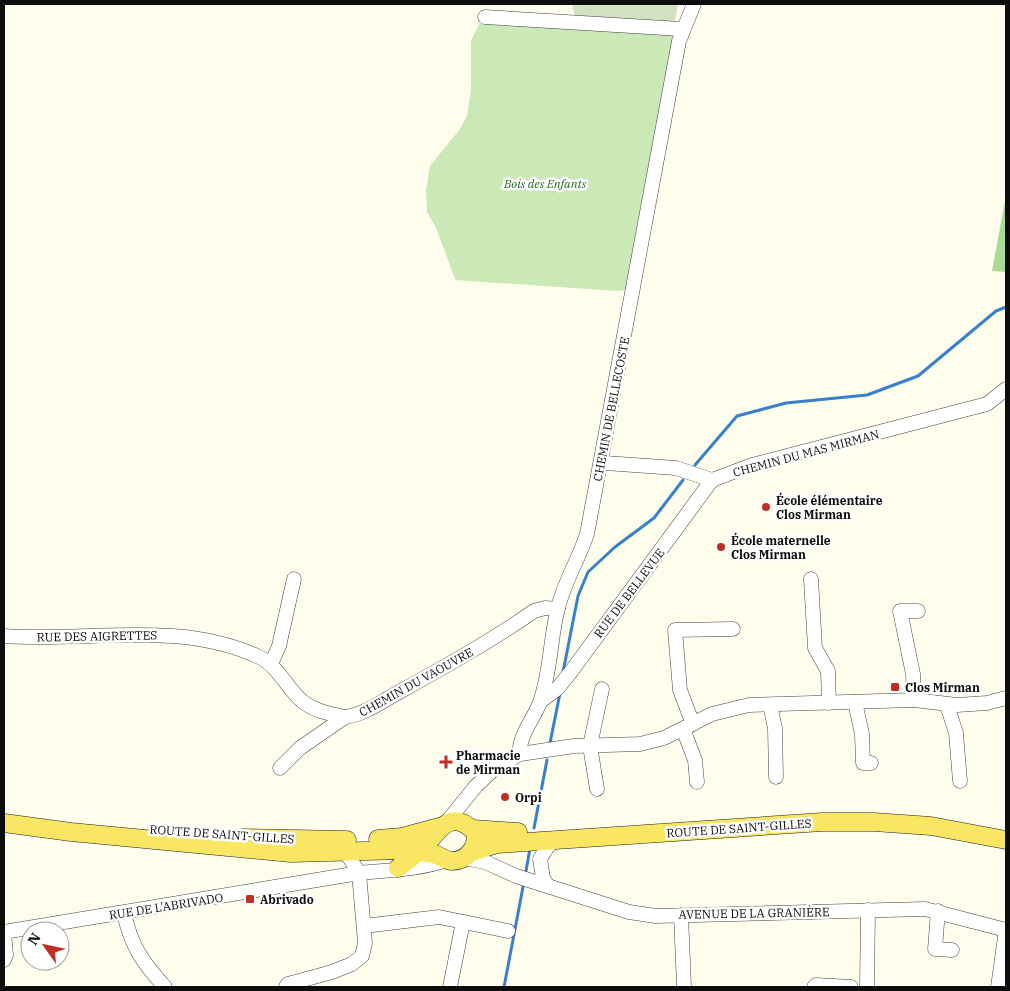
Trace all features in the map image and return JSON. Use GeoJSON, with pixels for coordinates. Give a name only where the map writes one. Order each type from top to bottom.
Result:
{"type":"FeatureCollection","features":[{"type":"Feature","properties":{"kind":"main road","name":"ROUTE DE SAINT-GILLES"},"geometry":{"type":"LineString","coordinates":[[4,813],[254,839],[353,840],[402,837],[457,822],[472,829],[494,832],[577,832],[761,820],[873,816],[930,821],[1006,834]]}},
{"type":"Feature","properties":{"kind":"main road","name":"ROUTE DE SAINT-GILLES"},"geometry":{"type":"LineString","coordinates":[[4,823],[71,832],[291,854],[403,850],[461,854],[497,844],[822,822],[874,822],[931,826],[1006,840]]}},
{"type":"Feature","properties":{"kind":"main road"},"geometry":{"type":"LineString","coordinates":[[398,868],[418,852],[440,827]]}},
{"type":"Feature","properties":{"kind":"main road"},"geometry":{"type":"LineString","coordinates":[[440,827],[434,840],[461,854],[476,844],[472,829]]}},
{"type":"Feature","properties":{"kind":"street","name":"CHEMIN DE BELLECOSTE"},"geometry":{"type":"LineString","coordinates":[[520,754],[519,745],[541,701],[564,585],[580,556],[587,534],[682,29],[694,4]]}},
{"type":"Feature","properties":{"kind":"street"},"geometry":{"type":"LineString","coordinates":[[485,17],[682,29]]}},
{"type":"Feature","properties":{"kind":"street","name":"CHEMIN DU MAS MIRMAN"},"geometry":{"type":"LineString","coordinates":[[712,480],[752,465],[987,404],[1006,389]]}},
{"type":"Feature","properties":{"kind":"street"},"geometry":{"type":"LineString","coordinates":[[600,465],[605,462],[676,468],[712,480]]}},
{"type":"Feature","properties":{"kind":"street","name":"RUE DE BELLEVUE"},"geometry":{"type":"LineString","coordinates":[[541,701],[557,688],[570,673],[712,480]]}},
{"type":"Feature","properties":{"kind":"street"},"geometry":{"type":"LineString","coordinates":[[811,579],[815,648],[828,671],[829,703]]}},
{"type":"Feature","properties":{"kind":"street"},"geometry":{"type":"LineString","coordinates":[[271,664],[280,646],[294,580]]}},
{"type":"Feature","properties":{"kind":"street","name":"CHEMIN DU VAOUVRE"},"geometry":{"type":"LineString","coordinates":[[280,768],[300,748],[345,717],[352,716],[374,706],[464,656],[534,611],[545,608],[558,609]]}},
{"type":"Feature","properties":{"kind":"street"},"geometry":{"type":"LineString","coordinates":[[914,700],[912,674],[900,611],[918,611]]}},
{"type":"Feature","properties":{"kind":"street"},"geometry":{"type":"LineString","coordinates":[[696,782],[695,760],[680,690],[675,630],[733,629]]}},
{"type":"Feature","properties":{"kind":"street","name":"RUE DES AIGRETTES"},"geometry":{"type":"LineString","coordinates":[[4,636],[114,633],[170,635],[220,643],[257,656],[271,664],[303,701],[320,711],[345,717]]}},
{"type":"Feature","properties":{"kind":"street"},"geometry":{"type":"LineString","coordinates":[[597,789],[590,746],[602,689]]}},
{"type":"Feature","properties":{"kind":"street"},"geometry":{"type":"LineString","coordinates":[[440,827],[476,786],[496,767],[520,754],[590,746],[640,744],[664,738],[712,714],[749,705],[914,700],[947,705],[988,704],[1006,698]]}},
{"type":"Feature","properties":{"kind":"street"},"geometry":{"type":"LineString","coordinates":[[855,702],[862,734],[863,763],[871,763]]}},
{"type":"Feature","properties":{"kind":"street"},"geometry":{"type":"LineString","coordinates":[[770,704],[776,728],[776,777]]}},
{"type":"Feature","properties":{"kind":"street"},"geometry":{"type":"LineString","coordinates":[[947,705],[956,733],[960,781]]}},
{"type":"Feature","properties":{"kind":"street"},"geometry":{"type":"LineString","coordinates":[[472,829],[471,797],[476,786]]}},
{"type":"Feature","properties":{"kind":"street"},"geometry":{"type":"LineString","coordinates":[[548,886],[543,878],[540,858],[548,846],[556,840]]}},
{"type":"Feature","properties":{"kind":"street"},"geometry":{"type":"LineString","coordinates":[[286,987],[288,984],[352,964],[362,956],[365,942],[359,873],[345,851]]}},
{"type":"Feature","properties":{"kind":"street","name":"RUE DE L'ABRIVADO"},"geometry":{"type":"LineString","coordinates":[[4,932],[359,873],[398,868],[414,869],[461,854]]}},
{"type":"Feature","properties":{"kind":"street","name":"AVENUE DE LA GRANIÈRE"},"geometry":{"type":"LineString","coordinates":[[461,854],[506,870],[516,876],[629,912],[656,916],[925,909],[1006,930]]}},
{"type":"Feature","properties":{"kind":"street","name":"AVENUE DE LA GRANIÈRE"},"geometry":{"type":"LineString","coordinates":[[461,854],[506,870]]}},
{"type":"Feature","properties":{"kind":"street"},"geometry":{"type":"LineString","coordinates":[[867,987],[868,910]]}},
{"type":"Feature","properties":{"kind":"street"},"geometry":{"type":"LineString","coordinates":[[938,911],[935,949],[952,950]]}},
{"type":"Feature","properties":{"kind":"street"},"geometry":{"type":"LineString","coordinates":[[124,913],[130,938],[141,961],[165,987]]}},
{"type":"Feature","properties":{"kind":"street"},"geometry":{"type":"LineString","coordinates":[[681,915],[684,987]]}},
{"type":"Feature","properties":{"kind":"street"},"geometry":{"type":"LineString","coordinates":[[364,926],[426,917],[439,917],[508,931]]}},
{"type":"Feature","properties":{"kind":"street"},"geometry":{"type":"LineString","coordinates":[[450,987],[463,922]]}},
{"type":"Feature","properties":{"kind":"street"},"geometry":{"type":"LineString","coordinates":[[998,987],[1006,930]]}},
{"type":"Feature","properties":{"kind":"street"},"geometry":{"type":"LineString","coordinates":[[4,932],[6,955],[4,960]]}},
{"type":"Feature","properties":{"kind":"street"},"geometry":{"type":"LineString","coordinates":[[814,987],[816,985],[851,987]]}},
{"type":"Feature","properties":{"kind":"green space"},"geometry":{"type":"Polygon","coordinates":[[[572,4],[678,4],[674,25],[575,17],[572,4]]]}},
{"type":"Feature","properties":{"kind":"green space","name":"Bois des Enfants"},"geometry":{"type":"Polygon","coordinates":[[[479,24],[675,31],[626,290],[616,291],[456,280],[436,228],[427,212],[426,190],[430,166],[460,129],[467,116],[471,90],[471,41],[479,24]]]}},
{"type":"Feature","properties":{"kind":"green space"},"geometry":{"type":"Polygon","coordinates":[[[1006,195],[1006,272],[992,271],[1006,195]]]}},
{"type":"Feature","properties":{"kind":"waterway"},"geometry":{"type":"LineString","coordinates":[[695,465],[737,416],[786,403],[867,395],[918,376],[996,311],[1006,307]]}},
{"type":"Feature","properties":{"kind":"waterway"},"geometry":{"type":"LineString","coordinates":[[563,672],[578,596],[588,572],[615,547],[654,518],[683,480]]}},
{"type":"Feature","properties":{"kind":"waterway"},"geometry":{"type":"LineString","coordinates":[[550,743],[560,693]]}},
{"type":"Feature","properties":{"kind":"waterway"},"geometry":{"type":"LineString","coordinates":[[534,828],[547,760]]}},
{"type":"Feature","properties":{"kind":"waterway"},"geometry":{"type":"LineString","coordinates":[[526,871],[530,848]]}},
{"type":"Feature","properties":{"kind":"waterway"},"geometry":{"type":"LineString","coordinates":[[504,987],[523,887]]}},
{"type":"Feature","properties":{"kind":"place","name":"École élémentaire Clos Mirman"},"geometry":{"type":"Point","coordinates":[766,507]}},
{"type":"Feature","properties":{"kind":"place","name":"École maternelle Clos Mirman"},"geometry":{"type":"Point","coordinates":[721,547]}},
{"type":"Feature","properties":{"kind":"place","name":"Clos Mirman"},"geometry":{"type":"Point","coordinates":[895,687]}},
{"type":"Feature","properties":{"kind":"place","name":"Pharmacie de Mirman"},"geometry":{"type":"Point","coordinates":[446,762]}},
{"type":"Feature","properties":{"kind":"place","name":"Orpi"},"geometry":{"type":"Point","coordinates":[505,797]}},
{"type":"Feature","properties":{"kind":"place","name":"Abrivado"},"geometry":{"type":"Point","coordinates":[250,899]}}]}
